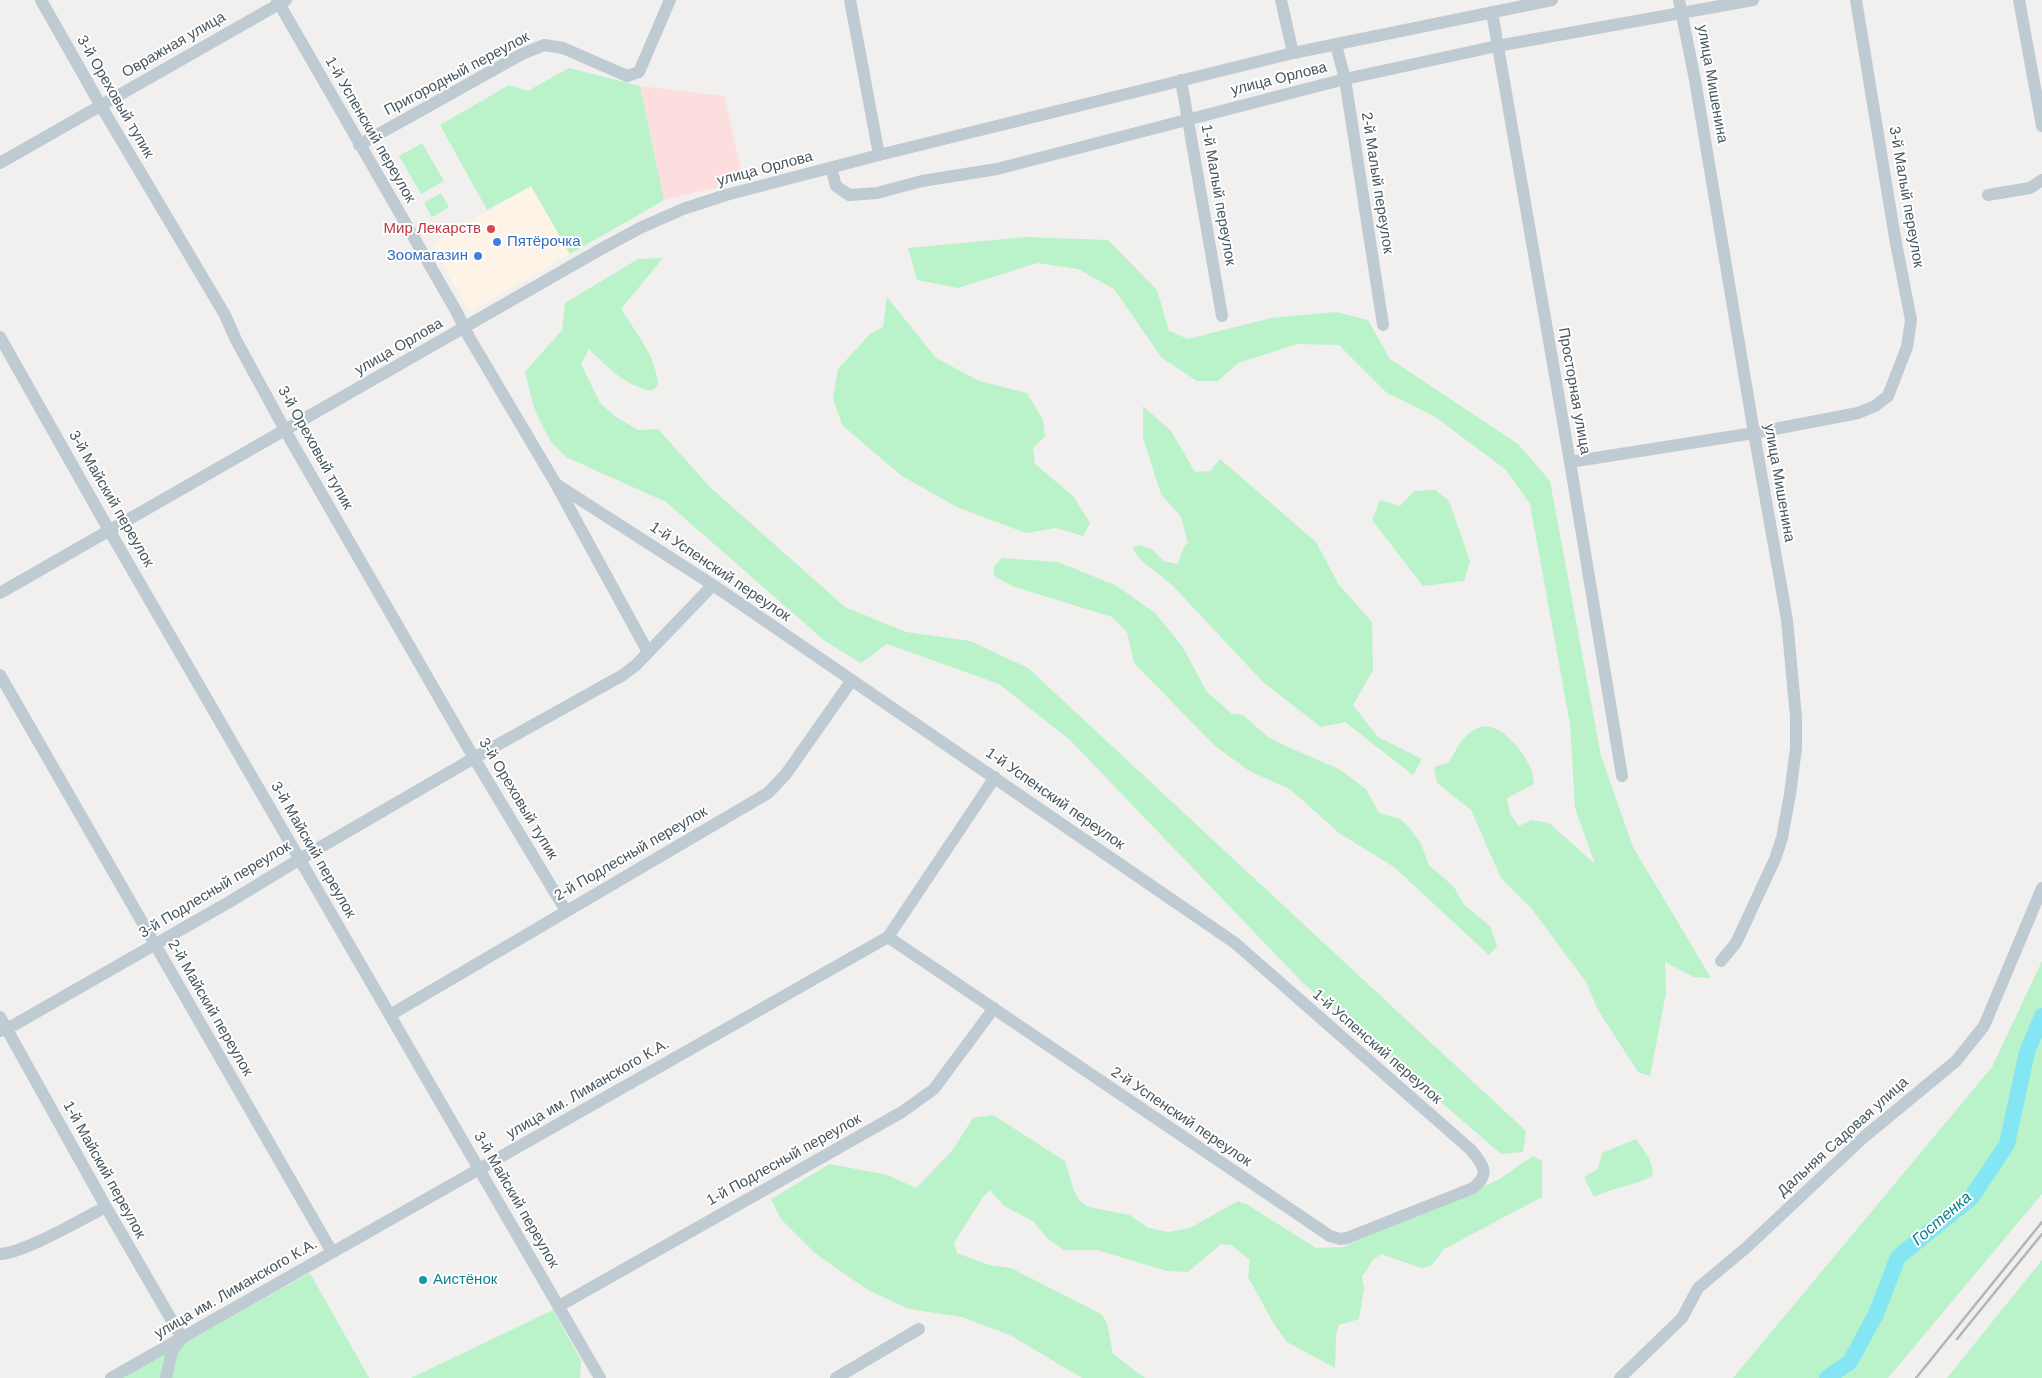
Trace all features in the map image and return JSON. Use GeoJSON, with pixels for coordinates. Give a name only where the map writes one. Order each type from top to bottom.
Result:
{"type":"FeatureCollection","features":[{"type":"Feature","properties":{"kind":"street","name":"3-й Ореховый тупик"},"geometry":{"type":"LineString","coordinates":[[41,0],[101,106],[225,315],[236,340],[286,430],[474,758],[566,911]]}},
{"type":"Feature","properties":{"kind":"street","name":"Пригородный переулок"},"geometry":{"type":"LineString","coordinates":[[359,145],[522,54],[544,45],[563,48],[627,76],[639,72],[670,0]]}},
{"type":"Feature","properties":{"kind":"street"},"geometry":{"type":"LineString","coordinates":[[850,0],[879,155]]}},
{"type":"Feature","properties":{"kind":"street"},"geometry":{"type":"LineString","coordinates":[[1281,0],[1292,53]]}},
{"type":"Feature","properties":{"kind":"street","name":"улица Орлова"},"geometry":{"type":"LineString","coordinates":[[0,593],[624,236],[669,215],[726,195],[1181,80],[1292,53],[1492,12],[1513,4],[1552,0]]}},
{"type":"Feature","properties":{"kind":"street","name":"улица Мишенина"},"geometry":{"type":"LineString","coordinates":[[1679,0],[1683,14],[1787,620],[1796,717],[1796,748],[1782,838],[1775,859],[1736,943],[1722,961]]}},
{"type":"Feature","properties":{"kind":"street","name":"улица Орлова"},"geometry":{"type":"LineString","coordinates":[[831,168],[836,186],[849,195],[876,193],[922,181],[997,169],[1345,79],[1497,46],[1753,0]]}},
{"type":"Feature","properties":{"kind":"street","name":"3-й Малый переулок"},"geometry":{"type":"LineString","coordinates":[[1754,433],[1858,413],[1875,406],[1888,396],[1907,347],[1911,320],[1895,238],[1856,0]]}},
{"type":"Feature","properties":{"kind":"street"},"geometry":{"type":"LineString","coordinates":[[2019,0],[2042,126]]}},
{"type":"Feature","properties":{"kind":"street","name":"Овражная улица"},"geometry":{"type":"LineString","coordinates":[[0,163],[281,1]]}},
{"type":"Feature","properties":{"kind":"street","name":"1-й Успенский переулок"},"geometry":{"type":"LineString","coordinates":[[281,1],[359,145],[556,484],[648,652]]}},
{"type":"Feature","properties":{"kind":"street","name":"Просторная улица"},"geometry":{"type":"LineString","coordinates":[[1492,12],[1622,776]]}},
{"type":"Feature","properties":{"kind":"street","name":"2-й Малый переулок"},"geometry":{"type":"LineString","coordinates":[[1336,45],[1345,79],[1383,326]]}},
{"type":"Feature","properties":{"kind":"street","name":"1-й Малый переулок"},"geometry":{"type":"LineString","coordinates":[[1181,80],[1222,316]]}},
{"type":"Feature","properties":{"kind":"street"},"geometry":{"type":"LineString","coordinates":[[1988,195],[2030,188],[2042,180]]}},
{"type":"Feature","properties":{"kind":"street","name":"3-й Майский переулок"},"geometry":{"type":"LineString","coordinates":[[0,336],[600,1378]]}},
{"type":"Feature","properties":{"kind":"street"},"geometry":{"type":"LineString","coordinates":[[1570,462],[1754,433]]}},
{"type":"Feature","properties":{"kind":"street","name":"1-й Успенский переулок"},"geometry":{"type":"LineString","coordinates":[[556,484],[712,585],[1235,943],[1470,1149],[1483,1166],[1484,1176],[1474,1188]]}},
{"type":"Feature","properties":{"kind":"street","name":"3-й Подлесный переулок"},"geometry":{"type":"LineString","coordinates":[[2,1025],[14,1025],[231,901],[474,758],[623,675],[648,652],[712,585]]}},
{"type":"Feature","properties":{"kind":"street","name":"2-й Майский переулок"},"geometry":{"type":"LineString","coordinates":[[0,675],[332,1252]]}},
{"type":"Feature","properties":{"kind":"street","name":"2-й Подлесный переулок"},"geometry":{"type":"LineString","coordinates":[[390,1016],[768,792],[786,774],[852,680]]}},
{"type":"Feature","properties":{"kind":"street","name":"улица им. Лиманского К.А."},"geometry":{"type":"LineString","coordinates":[[111,1378],[888,937],[995,777]]}},
{"type":"Feature","properties":{"kind":"street","name":"Дальняя Садовая улица"},"geometry":{"type":"LineString","coordinates":[[1620,1378],[1682,1318],[1698,1288],[1747,1247],[1864,1137],[1956,1061],[1984,1026],[2042,888]]}},
{"type":"Feature","properties":{"kind":"street","name":"2-й Успенский переулок"},"geometry":{"type":"LineString","coordinates":[[888,937],[1330,1236],[1340,1239],[1348,1238],[1474,1188]]}},
{"type":"Feature","properties":{"kind":"street","name":"1-й Подлесный переулок"},"geometry":{"type":"LineString","coordinates":[[559,1306],[902,1112],[934,1089],[994,1008]]}},
{"type":"Feature","properties":{"kind":"street","name":"1-й Майский переулок"},"geometry":{"type":"LineString","coordinates":[[2,1025],[182,1338]]}},
{"type":"Feature","properties":{"kind":"street"},"geometry":{"type":"LineString","coordinates":[[0,1254],[7,1254],[24,1247],[106,1207]]}},
{"type":"Feature","properties":{"kind":"street"},"geometry":{"type":"LineString","coordinates":[[836,1378],[918,1329]]}},
{"type":"Feature","properties":{"kind":"street"},"geometry":{"type":"LineString","coordinates":[[166,1378],[172,1351],[182,1338]]}},
{"type":"Feature","properties":{"kind":"shaded area"},"geometry":{"type":"Polygon","coordinates":[[[640,86],[724,96],[744,181],[664,200],[640,86]]]}},
{"type":"Feature","properties":{"kind":"shaded area"},"geometry":{"type":"Polygon","coordinates":[[[531,186],[570,254],[469,312],[432,244],[531,186]]]}},
{"type":"Feature","properties":{"kind":"green space"},"geometry":{"type":"Polygon","coordinates":[[[569,68],[640,86],[664,200],[570,254],[531,186],[487,210],[440,125],[509,85],[528,91],[569,68]]]}},
{"type":"Feature","properties":{"kind":"green space"},"geometry":{"type":"Polygon","coordinates":[[[422,143],[444,181],[421,194],[399,156],[422,143]]]}},
{"type":"Feature","properties":{"kind":"green space"},"geometry":{"type":"Polygon","coordinates":[[[441,193],[449,207],[432,217],[424,203],[441,193]]]}},
{"type":"Feature","properties":{"kind":"green space"},"geometry":{"type":"Polygon","coordinates":[[[1026,237],[1108,240],[1157,290],[1169,331],[1188,339],[1271,318],[1336,312],[1368,320],[1390,359],[1518,444],[1550,481],[1601,756],[1633,847],[1711,978],[1694,977],[1665,962],[1666,993],[1650,1076],[1638,1072],[1598,1010],[1586,982],[1532,909],[1501,878],[1471,810],[1437,783],[1434,767],[1449,762],[1468,734],[1486,726],[1494,728],[1517,746],[1528,762],[1533,775],[1534,784],[1507,798],[1510,814],[1519,826],[1532,820],[1549,823],[1595,864],[1575,808],[1570,724],[1530,504],[1505,469],[1434,416],[1387,393],[1339,345],[1297,344],[1238,363],[1218,381],[1197,381],[1162,358],[1114,289],[1078,269],[1037,263],[958,288],[917,280],[908,248],[1026,237]]]}},
{"type":"Feature","properties":{"kind":"green space"},"geometry":{"type":"Polygon","coordinates":[[[663,258],[621,309],[650,355],[657,375],[658,386],[651,391],[632,384],[603,363],[589,349],[581,364],[600,403],[616,417],[638,430],[658,429],[711,488],[845,607],[906,632],[970,641],[1028,668],[1526,1131],[1523,1152],[1501,1154],[1303,983],[1070,740],[999,684],[887,644],[861,663],[825,641],[666,502],[566,457],[551,442],[534,408],[525,372],[562,330],[565,303],[638,259],[663,258]]]}},
{"type":"Feature","properties":{"kind":"green space"},"geometry":{"type":"Polygon","coordinates":[[[887,297],[936,358],[979,381],[1027,393],[1043,420],[1045,436],[1033,448],[1035,464],[1073,496],[1090,523],[1083,536],[1056,528],[1026,533],[957,507],[902,476],[842,425],[833,398],[838,369],[870,334],[883,327],[887,297]]]}},
{"type":"Feature","properties":{"kind":"green space"},"geometry":{"type":"Polygon","coordinates":[[[1143,406],[1171,431],[1195,472],[1210,471],[1220,459],[1316,542],[1339,585],[1372,622],[1373,670],[1353,705],[1378,737],[1422,759],[1413,775],[1345,722],[1321,727],[1263,682],[1173,586],[1142,561],[1132,548],[1139,545],[1153,550],[1164,561],[1177,564],[1184,547],[1188,543],[1181,517],[1161,494],[1143,438],[1143,406]]]}},
{"type":"Feature","properties":{"kind":"green space"},"geometry":{"type":"Polygon","coordinates":[[[1435,490],[1449,501],[1470,561],[1464,581],[1423,586],[1372,520],[1380,500],[1400,506],[1414,491],[1435,490]]]}},
{"type":"Feature","properties":{"kind":"green space"},"geometry":{"type":"Polygon","coordinates":[[[1002,558],[1058,562],[1117,586],[1155,613],[1182,646],[1207,692],[1232,714],[1243,715],[1268,737],[1339,769],[1366,789],[1379,813],[1400,819],[1408,826],[1421,844],[1429,865],[1454,887],[1464,905],[1490,926],[1497,946],[1489,955],[1394,867],[1339,833],[1290,789],[1251,772],[1215,746],[1134,663],[1127,632],[1112,617],[1012,586],[994,576],[994,566],[1002,558]]]}},
{"type":"Feature","properties":{"kind":"green space"},"geometry":{"type":"Polygon","coordinates":[[[2042,961],[2042,1194],[1888,1378],[1733,1378],[1992,1067],[2042,961]]]}},
{"type":"Feature","properties":{"kind":"green space"},"geometry":{"type":"Polygon","coordinates":[[[993,1115],[1065,1161],[1074,1191],[1079,1200],[1088,1207],[1130,1215],[1148,1228],[1169,1232],[1190,1228],[1238,1201],[1248,1205],[1316,1248],[1343,1247],[1498,1180],[1533,1156],[1542,1161],[1542,1197],[1444,1249],[1431,1266],[1421,1268],[1381,1254],[1373,1260],[1362,1277],[1364,1288],[1359,1319],[1339,1325],[1336,1335],[1335,1368],[1287,1342],[1274,1324],[1248,1277],[1250,1260],[1231,1245],[1221,1244],[1188,1272],[1167,1271],[1097,1250],[1064,1250],[1047,1238],[1033,1221],[1004,1206],[990,1190],[983,1197],[954,1243],[957,1253],[989,1265],[1011,1268],[1101,1314],[1107,1323],[1113,1354],[1145,1378],[1082,1378],[1010,1335],[962,1317],[909,1309],[868,1290],[816,1254],[781,1219],[771,1199],[830,1164],[887,1175],[916,1188],[952,1151],[973,1118],[993,1115]]]}},
{"type":"Feature","properties":{"kind":"green space"},"geometry":{"type":"Polygon","coordinates":[[[1636,1139],[1650,1160],[1653,1175],[1639,1182],[1594,1197],[1584,1177],[1598,1169],[1602,1153],[1636,1139]]]}},
{"type":"Feature","properties":{"kind":"green space"},"geometry":{"type":"Polygon","coordinates":[[[2042,1260],[2042,1378],[1947,1378],[2042,1260]]]}},
{"type":"Feature","properties":{"kind":"green space"},"geometry":{"type":"Polygon","coordinates":[[[310,1273],[369,1378],[121,1378],[310,1273]]]}},
{"type":"Feature","properties":{"kind":"green space"},"geometry":{"type":"Polygon","coordinates":[[[553,1310],[581,1360],[580,1378],[411,1378],[553,1310]]]}},
{"type":"Feature","properties":{"kind":"waterway","name":"Гостенка"},"geometry":{"type":"LineString","coordinates":[[1827,1378],[1850,1362],[1876,1314],[1898,1257],[1971,1198],[2007,1144],[2027,1052],[2042,1016]]}},
{"type":"Feature","properties":{"kind":"railway"},"geometry":{"type":"LineString","coordinates":[[1916,1378],[2042,1222]]}},
{"type":"Feature","properties":{"kind":"railway"},"geometry":{"type":"LineString","coordinates":[[1957,1339],[2042,1234]]}},
{"type":"Feature","properties":{"kind":"place","name":"Мир Лекарств"},"geometry":{"type":"Point","coordinates":[491,229]}},
{"type":"Feature","properties":{"kind":"place","name":"Пятёрочка"},"geometry":{"type":"Point","coordinates":[497,242]}},
{"type":"Feature","properties":{"kind":"place","name":"Зоомагазин"},"geometry":{"type":"Point","coordinates":[478,256]}},
{"type":"Feature","properties":{"kind":"place","name":"Аистёнок"},"geometry":{"type":"Point","coordinates":[423,1280]}}]}
